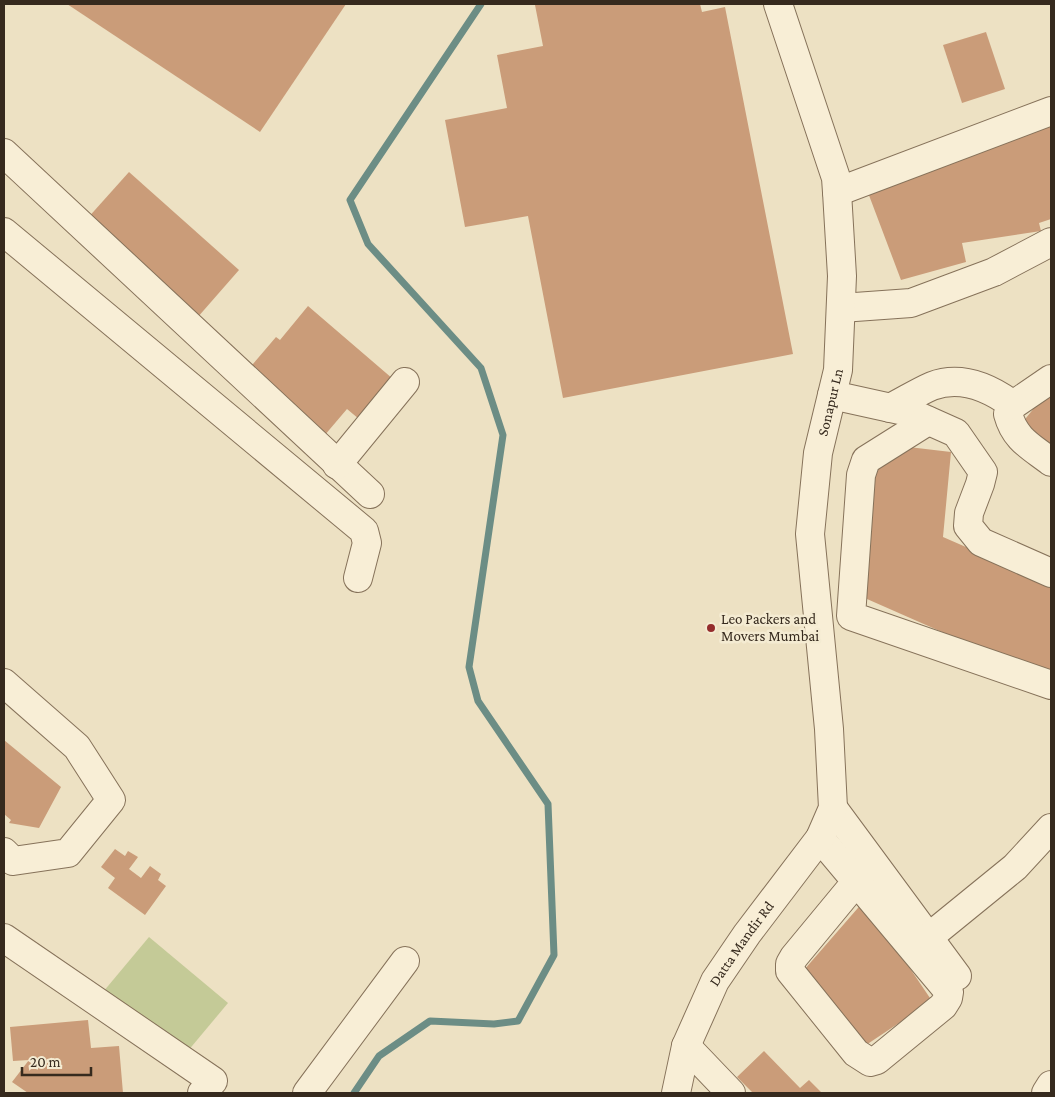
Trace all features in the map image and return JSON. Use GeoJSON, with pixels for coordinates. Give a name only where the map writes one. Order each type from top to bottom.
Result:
{"type":"FeatureCollection","features":[{"type":"Feature","properties":{"kind":"street","name":"Sonapur Ln"},"geometry":{"type":"LineString","coordinates":[[778,4],[836,178],[837,192],[842,276],[838,370],[818,453],[810,534],[829,729],[833,808]]}},
{"type":"Feature","properties":{"kind":"street"},"geometry":{"type":"LineString","coordinates":[[837,192],[1051,111]]}},
{"type":"Feature","properties":{"kind":"street"},"geometry":{"type":"LineString","coordinates":[[4,153],[370,494]]}},
{"type":"Feature","properties":{"kind":"street"},"geometry":{"type":"LineString","coordinates":[[4,232],[364,531],[368,543],[358,578]]}},
{"type":"Feature","properties":{"kind":"street"},"geometry":{"type":"LineString","coordinates":[[840,308],[911,303],[994,272],[1051,242]]}},
{"type":"Feature","properties":{"kind":"street"},"geometry":{"type":"LineString","coordinates":[[1051,379],[1013,405],[1008,414],[1012,428],[1018,436],[1051,462]]}},
{"type":"Feature","properties":{"kind":"street"},"geometry":{"type":"LineString","coordinates":[[337,464],[404,382]]}},
{"type":"Feature","properties":{"kind":"street"},"geometry":{"type":"LineString","coordinates":[[890,408],[932,386],[949,382],[971,384],[984,388],[1013,405]]}},
{"type":"Feature","properties":{"kind":"street"},"geometry":{"type":"LineString","coordinates":[[832,395],[909,412],[956,433],[982,472],[980,484],[968,512],[968,526],[981,542],[1051,573]]}},
{"type":"Feature","properties":{"kind":"street"},"geometry":{"type":"LineString","coordinates":[[820,635],[834,629],[851,616],[861,475],[866,460],[928,421]]}},
{"type":"Feature","properties":{"kind":"street"},"geometry":{"type":"LineString","coordinates":[[851,616],[1051,686]]}},
{"type":"Feature","properties":{"kind":"street"},"geometry":{"type":"LineString","coordinates":[[4,683],[77,746],[111,800],[68,853],[14,860],[4,852]]}},
{"type":"Feature","properties":{"kind":"street"},"geometry":{"type":"LineString","coordinates":[[833,808],[963,986]]}},
{"type":"Feature","properties":{"kind":"street","name":"Datta Mandir Rd"},"geometry":{"type":"LineString","coordinates":[[676,1093],[686,1046],[715,981],[747,934],[820,838],[833,808]]}},
{"type":"Feature","properties":{"kind":"street"},"geometry":{"type":"LineString","coordinates":[[929,937],[1014,867],[1051,828]]}},
{"type":"Feature","properties":{"kind":"street"},"geometry":{"type":"LineString","coordinates":[[820,838],[948,992],[948,998],[943,1006],[877,1060],[870,1062],[856,1054],[790,971],[790,964],[794,957],[856,882]]}},
{"type":"Feature","properties":{"kind":"street"},"geometry":{"type":"LineString","coordinates":[[4,938],[213,1081],[202,1093]]}},
{"type":"Feature","properties":{"kind":"street"},"geometry":{"type":"LineString","coordinates":[[307,1093],[406,961]]}},
{"type":"Feature","properties":{"kind":"street"},"geometry":{"type":"LineString","coordinates":[[686,1046],[731,1093]]}},
{"type":"Feature","properties":{"kind":"street"},"geometry":{"type":"LineString","coordinates":[[1046,1093],[1051,1085]]}},
{"type":"Feature","properties":{"kind":"green space"},"geometry":{"type":"Polygon","coordinates":[[[149,937],[228,1003],[177,1064],[98,998],[149,937]]]}},
{"type":"Feature","properties":{"kind":"building"},"geometry":{"type":"Polygon","coordinates":[[[67,4],[346,4],[260,132],[67,4]]]}},
{"type":"Feature","properties":{"kind":"building"},"geometry":{"type":"Polygon","coordinates":[[[700,4],[702,12],[725,7],[793,354],[563,398],[528,216],[465,227],[445,120],[507,108],[497,55],[543,46],[535,5],[700,4]]]}},
{"type":"Feature","properties":{"kind":"building"},"geometry":{"type":"Polygon","coordinates":[[[986,32],[1005,89],[962,103],[943,45],[986,32]]]}},
{"type":"Feature","properties":{"kind":"building"},"geometry":{"type":"Polygon","coordinates":[[[1051,122],[1051,219],[1039,223],[1041,231],[962,243],[966,262],[901,280],[867,190],[1051,122]]]}},
{"type":"Feature","properties":{"kind":"building"},"geometry":{"type":"Polygon","coordinates":[[[129,172],[239,270],[197,318],[86,220],[129,172]]]}},
{"type":"Feature","properties":{"kind":"building"},"geometry":{"type":"Polygon","coordinates":[[[308,306],[393,379],[359,419],[347,409],[324,436],[247,371],[276,337],[280,340],[308,306]]]}},
{"type":"Feature","properties":{"kind":"building"},"geometry":{"type":"Polygon","coordinates":[[[1051,387],[1051,451],[1022,423],[1051,387]]]}},
{"type":"Feature","properties":{"kind":"building"},"geometry":{"type":"Polygon","coordinates":[[[900,446],[951,452],[943,537],[1051,584],[1051,680],[867,599],[859,598],[865,479],[900,446]]]}},
{"type":"Feature","properties":{"kind":"building"},"geometry":{"type":"Polygon","coordinates":[[[4,740],[61,787],[39,828],[9,823],[11,820],[4,814],[4,740]]]}},
{"type":"Feature","properties":{"kind":"building"},"geometry":{"type":"Polygon","coordinates":[[[115,849],[125,856],[128,851],[138,857],[129,869],[141,878],[150,866],[161,874],[158,880],[166,886],[145,915],[108,888],[115,878],[101,867],[115,849]]]}},
{"type":"Feature","properties":{"kind":"building"},"geometry":{"type":"Polygon","coordinates":[[[864,901],[913,960],[907,964],[932,1001],[860,1049],[804,970],[864,901]]]}},
{"type":"Feature","properties":{"kind":"building"},"geometry":{"type":"Polygon","coordinates":[[[88,1020],[91,1048],[119,1046],[123,1093],[28,1093],[12,1082],[29,1060],[13,1061],[10,1027],[88,1020]]]}},
{"type":"Feature","properties":{"kind":"building"},"geometry":{"type":"Polygon","coordinates":[[[764,1051],[800,1088],[809,1080],[822,1093],[753,1093],[737,1077],[764,1051]]]}},
{"type":"Feature","properties":{"kind":"waterway"},"geometry":{"type":"LineString","coordinates":[[354,1093],[379,1056],[430,1021],[494,1024],[518,1021],[554,955],[548,804],[478,701],[469,667],[503,435],[481,368],[368,244],[350,200],[481,4]]}},
{"type":"Feature","properties":{"kind":"place","name":"Leo Packers and Movers Mumbai"},"geometry":{"type":"Point","coordinates":[711,628]}}]}
